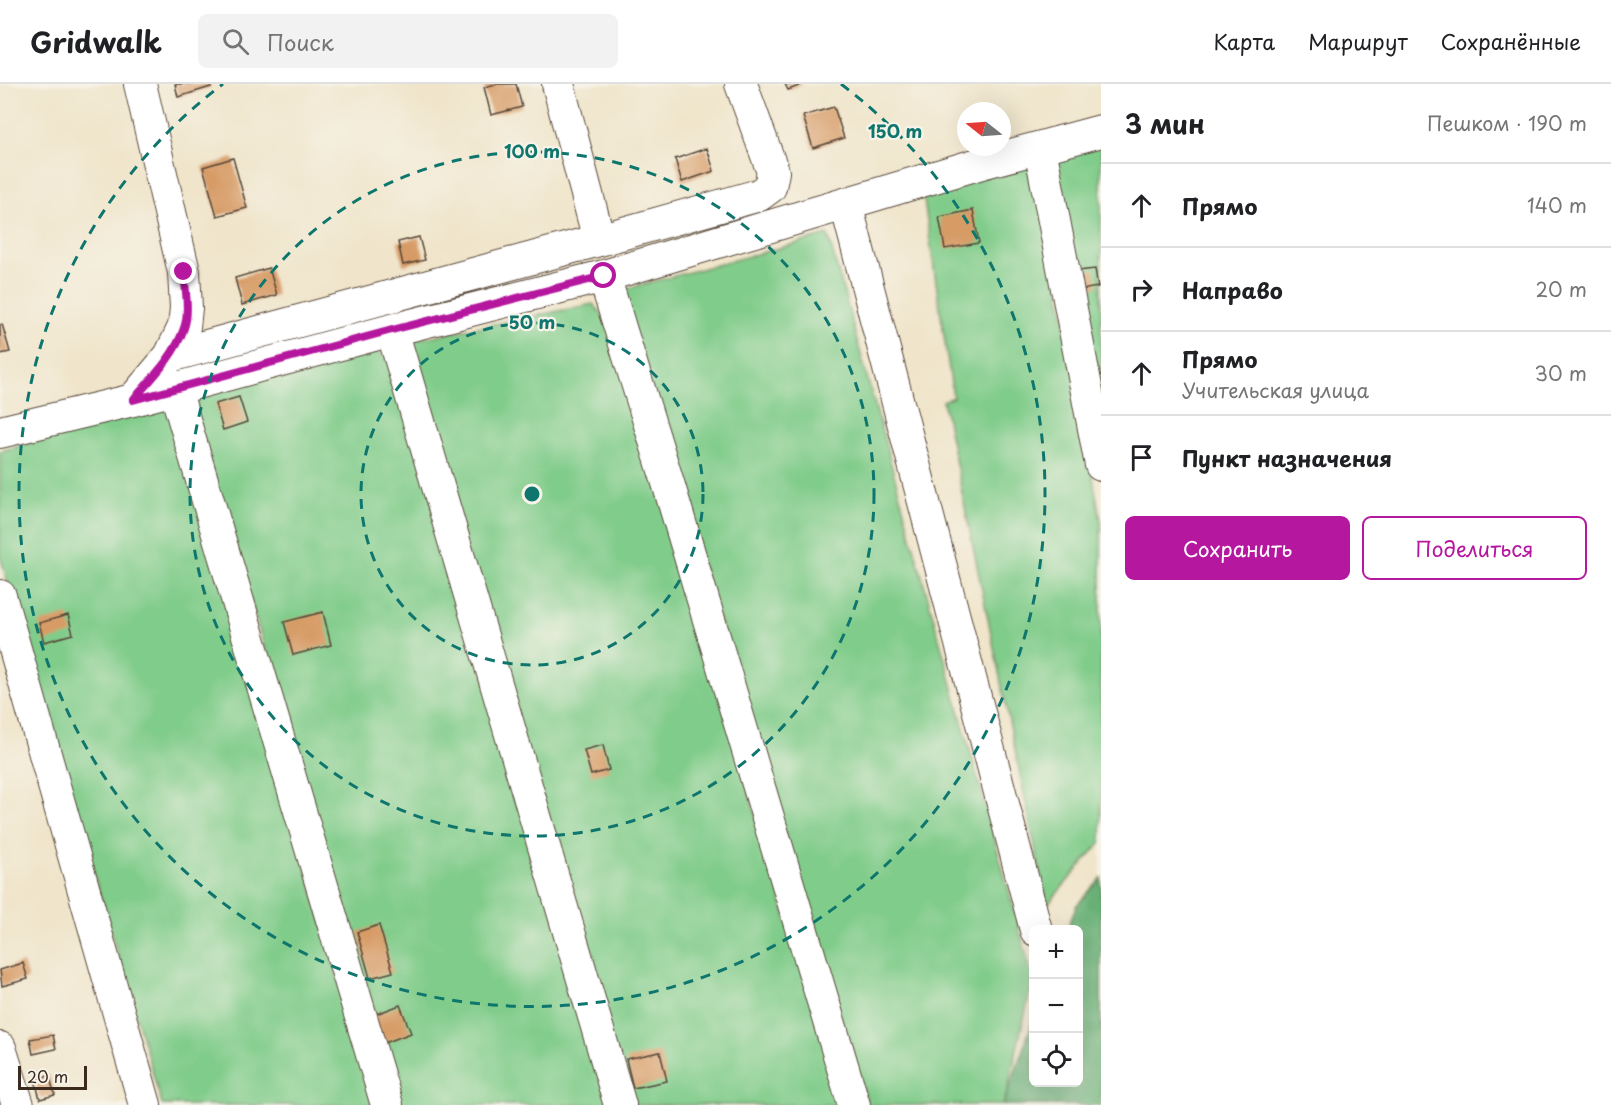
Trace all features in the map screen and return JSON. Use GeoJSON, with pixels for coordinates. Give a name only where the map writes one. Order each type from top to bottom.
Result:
{"type":"FeatureCollection","features":[{"type":"Feature","properties":{"kind":"street"},"geometry":{"type":"LineString","coordinates":[[133,400],[170,356],[184,327],[186,308],[184,272],[140,84]]}},
{"type":"Feature","properties":{"kind":"street"},"geometry":{"type":"LineString","coordinates":[[558,84],[599,240]]}},
{"type":"Feature","properties":{"kind":"street"},"geometry":{"type":"LineString","coordinates":[[170,356],[759,195],[770,187],[773,172],[741,84]]}},
{"type":"Feature","properties":{"kind":"street"},"geometry":{"type":"LineString","coordinates":[[0,432],[133,400],[604,276],[985,162],[1101,131]]}},
{"type":"Feature","properties":{"kind":"street"},"geometry":{"type":"LineString","coordinates":[[1040,147],[1101,465]]}},
{"type":"Feature","properties":{"kind":"street"},"geometry":{"type":"LineString","coordinates":[[846,204],[1035,925]]}},
{"type":"Feature","properties":{"kind":"street"},"geometry":{"type":"LineString","coordinates":[[604,276],[673,497],[854,1105]]}},
{"type":"Feature","properties":{"kind":"street"},"geometry":{"type":"LineString","coordinates":[[392,330],[620,1105]]}},
{"type":"Feature","properties":{"kind":"street"},"geometry":{"type":"LineString","coordinates":[[175,389],[387,1105]]}},
{"type":"Feature","properties":{"kind":"street"},"geometry":{"type":"LineString","coordinates":[[0,596],[145,1105]]}},
{"type":"Feature","properties":{"kind":"street"},"geometry":{"type":"LineString","coordinates":[[0,1048],[18,1105]]}},
{"type":"Feature","properties":{"kind":"green space"},"geometry":{"type":"Polygon","coordinates":[[[1101,142],[1101,421],[1051,154],[1101,142]]]}},
{"type":"Feature","properties":{"kind":"green space"},"geometry":{"type":"Polygon","coordinates":[[[1036,160],[1101,522],[1101,842],[1047,905],[943,401],[953,397],[923,194],[1036,160]]]}},
{"type":"Feature","properties":{"kind":"green space"},"geometry":{"type":"Polygon","coordinates":[[[828,235],[1029,964],[1029,996],[1004,1105],[868,1105],[618,291],[828,235]]]}},
{"type":"Feature","properties":{"kind":"green space"},"geometry":{"type":"Polygon","coordinates":[[[593,304],[609,322],[842,1105],[629,1105],[404,342],[593,304]]]}},
{"type":"Feature","properties":{"kind":"green space"},"geometry":{"type":"Polygon","coordinates":[[[375,350],[393,363],[609,1105],[400,1105],[190,397],[375,350]]]}},
{"type":"Feature","properties":{"kind":"green space"},"geometry":{"type":"Polygon","coordinates":[[[172,405],[375,1105],[162,1105],[0,556],[0,451],[172,405]]]}},
{"type":"Feature","properties":{"kind":"green space"},"geometry":{"type":"Polygon","coordinates":[[[1101,878],[1101,1105],[1003,1105],[1029,1032],[1029,1087],[1083,1087],[1083,925],[1069,925],[1076,906],[1101,878]]]}},
{"type":"Feature","properties":{"kind":"building"},"geometry":{"type":"Polygon","coordinates":[[[175,84],[210,84],[211,87],[178,97],[175,84]]]}},
{"type":"Feature","properties":{"kind":"building"},"geometry":{"type":"Polygon","coordinates":[[[496,84],[516,84],[522,107],[491,115],[484,87],[496,84]]]}},
{"type":"Feature","properties":{"kind":"building"},"geometry":{"type":"Polygon","coordinates":[[[785,84],[804,84],[788,90],[785,84]]]}},
{"type":"Feature","properties":{"kind":"building"},"geometry":{"type":"Polygon","coordinates":[[[834,107],[844,138],[813,148],[803,116],[834,107]]]}},
{"type":"Feature","properties":{"kind":"building"},"geometry":{"type":"Polygon","coordinates":[[[707,148],[714,171],[682,182],[675,159],[707,148]]]}},
{"type":"Feature","properties":{"kind":"building"},"geometry":{"type":"Polygon","coordinates":[[[233,158],[247,208],[217,216],[203,167],[233,158]]]}},
{"type":"Feature","properties":{"kind":"building"},"geometry":{"type":"Polygon","coordinates":[[[973,210],[979,243],[945,249],[939,217],[973,210]]]}},
{"type":"Feature","properties":{"kind":"building"},"geometry":{"type":"Polygon","coordinates":[[[419,237],[425,260],[403,265],[398,242],[419,237]]]}},
{"type":"Feature","properties":{"kind":"building"},"geometry":{"type":"Polygon","coordinates":[[[269,268],[277,295],[242,305],[235,278],[269,268]]]}},
{"type":"Feature","properties":{"kind":"building"},"geometry":{"type":"Polygon","coordinates":[[[1095,269],[1098,287],[1081,290],[1078,271],[1095,269]]]}},
{"type":"Feature","properties":{"kind":"building"},"geometry":{"type":"Polygon","coordinates":[[[2,324],[10,352],[0,354],[0,325],[2,324]]]}},
{"type":"Feature","properties":{"kind":"building"},"geometry":{"type":"Polygon","coordinates":[[[239,397],[247,422],[223,430],[215,404],[239,397]]]}},
{"type":"Feature","properties":{"kind":"building"},"geometry":{"type":"Polygon","coordinates":[[[323,612],[331,645],[293,655],[284,622],[323,612]]]}},
{"type":"Feature","properties":{"kind":"building"},"geometry":{"type":"Polygon","coordinates":[[[68,615],[73,634],[44,642],[39,623],[68,615]]]}},
{"type":"Feature","properties":{"kind":"building"},"geometry":{"type":"Polygon","coordinates":[[[603,745],[609,770],[591,775],[584,750],[603,745]]]}},
{"type":"Feature","properties":{"kind":"building"},"geometry":{"type":"Polygon","coordinates":[[[379,925],[393,972],[370,978],[357,932],[379,925]]]}},
{"type":"Feature","properties":{"kind":"building"},"geometry":{"type":"Polygon","coordinates":[[[23,963],[28,979],[2,986],[0,970],[23,963]]]}},
{"type":"Feature","properties":{"kind":"building"},"geometry":{"type":"Polygon","coordinates":[[[400,1005],[411,1033],[382,1044],[371,1016],[400,1005]]]}},
{"type":"Feature","properties":{"kind":"building"},"geometry":{"type":"Polygon","coordinates":[[[53,1035],[56,1049],[33,1054],[30,1039],[53,1035]]]}},
{"type":"Feature","properties":{"kind":"building"},"geometry":{"type":"Polygon","coordinates":[[[660,1052],[667,1081],[633,1088],[626,1059],[660,1052]]]}},
{"type":"Feature","properties":{"kind":"building"},"geometry":{"type":"Polygon","coordinates":[[[49,1075],[55,1095],[40,1099],[35,1080],[49,1075]]]}},
{"type":"Feature","properties":{"kind":"route"},"geometry":{"type":"LineString","coordinates":[[184,272],[186,308],[184,327],[170,356],[133,400],[604,276]]}}]}
